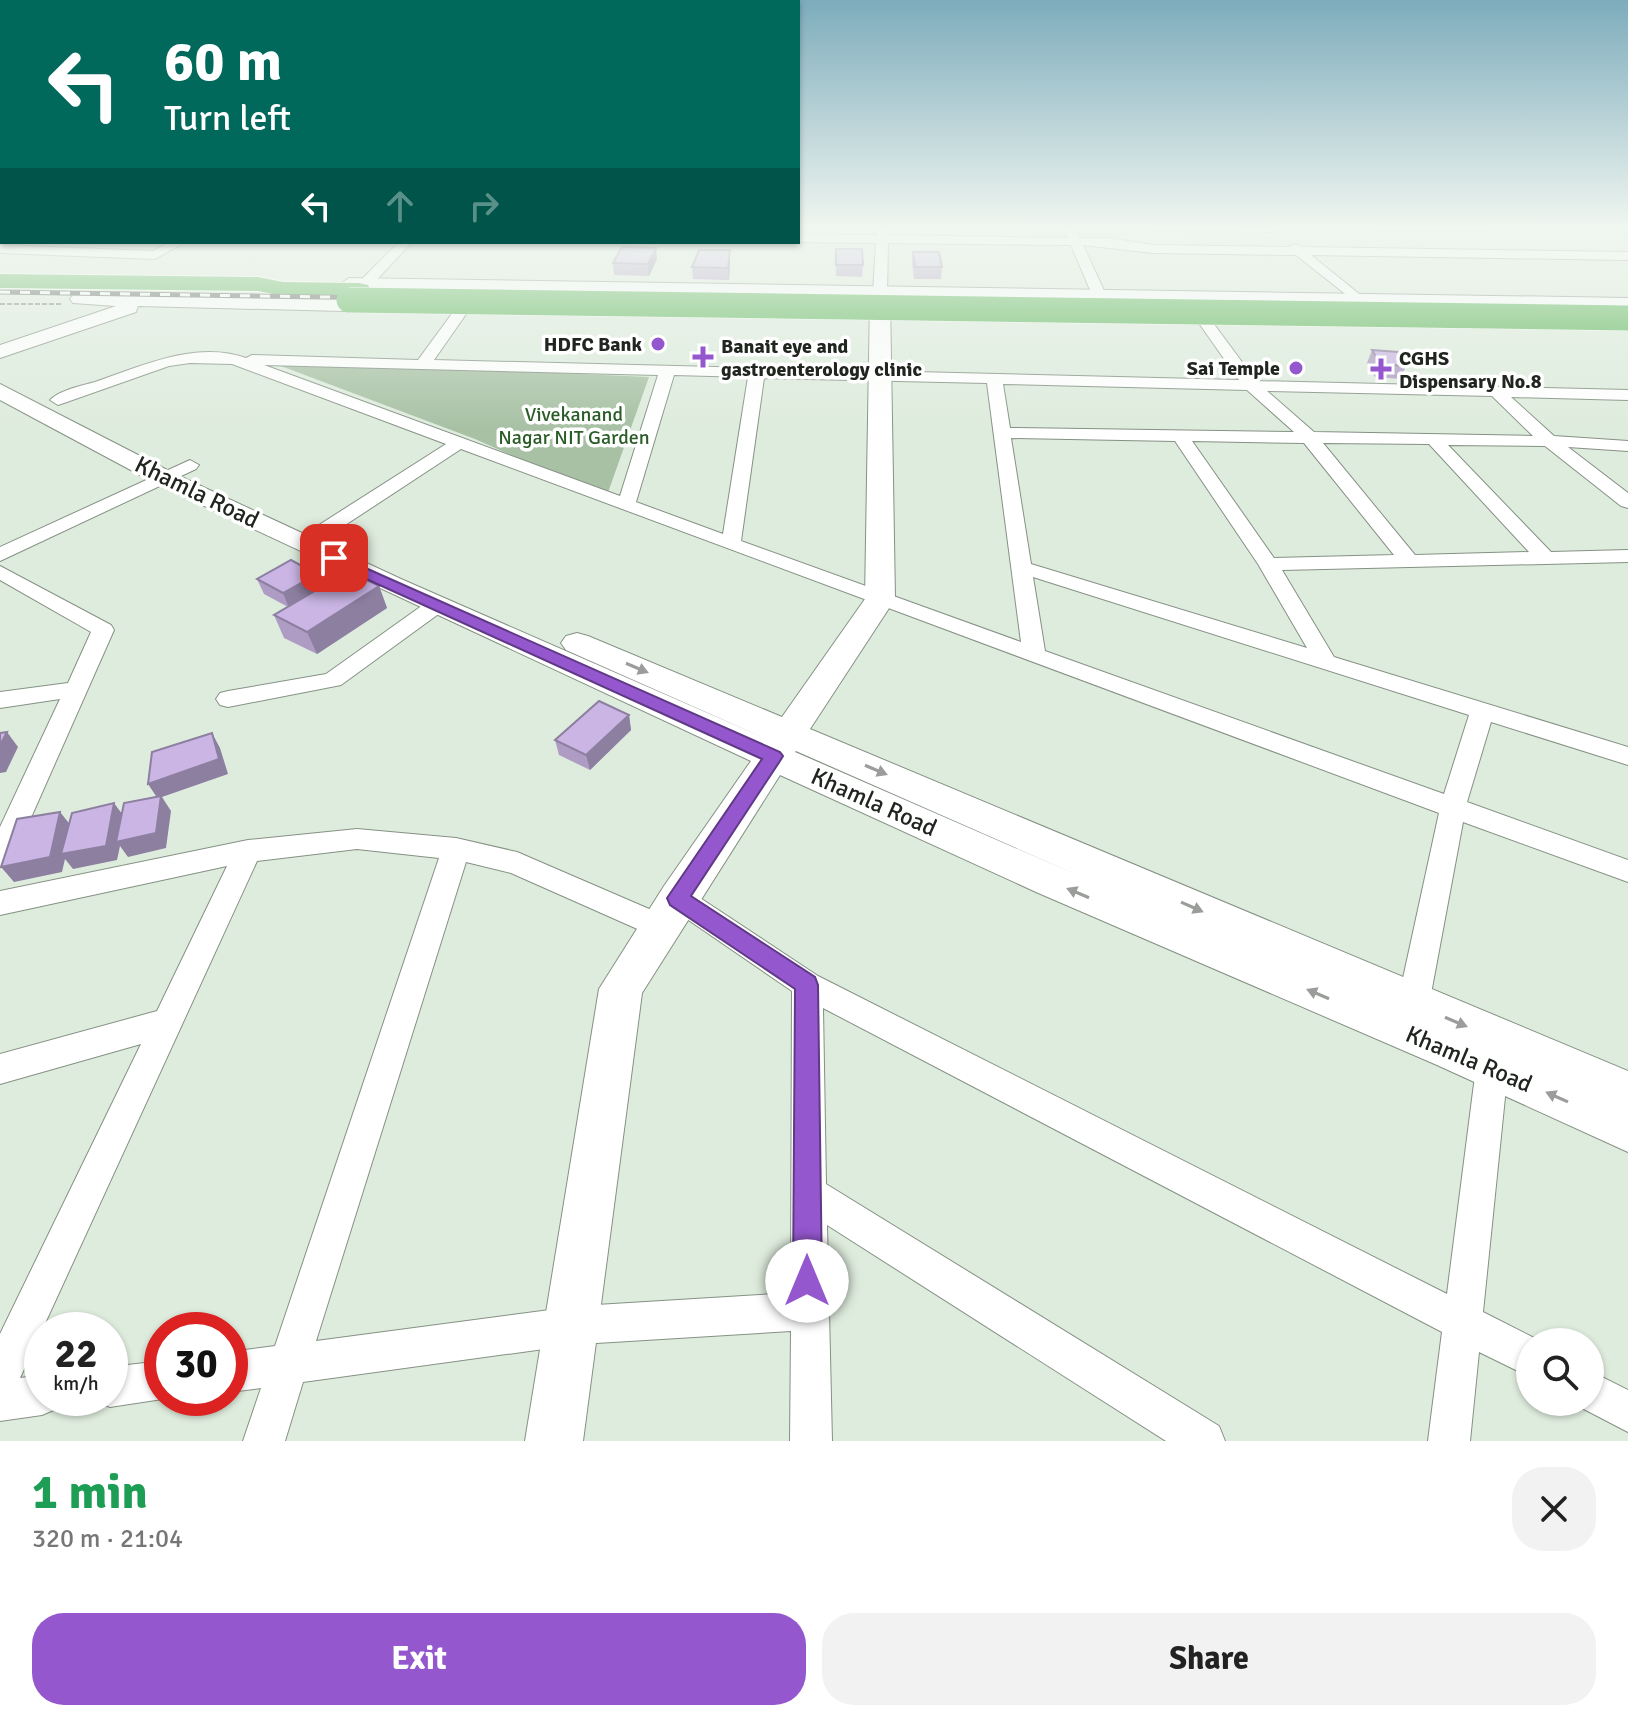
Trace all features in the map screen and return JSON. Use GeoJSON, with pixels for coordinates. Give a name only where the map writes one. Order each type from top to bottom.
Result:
{"type":"FeatureCollection","features":[{"type":"Feature","properties":{"kind":"highway"},"geometry":{"type":"LineString","coordinates":[[0,296],[80,299],[102,293]]}},
{"type":"Feature","properties":{"kind":"highway"},"geometry":{"type":"LineString","coordinates":[[306,293],[1264,315],[1628,318]]}},
{"type":"Feature","properties":{"kind":"highway"},"geometry":{"type":"LineString","coordinates":[[543,293],[1628,311]]}},
{"type":"Feature","properties":{"kind":"street"},"geometry":{"type":"LineString","coordinates":[[600,293],[1203,319],[1628,326]]}},
{"type":"Feature","properties":{"kind":"street"},"geometry":{"type":"LineString","coordinates":[[554,1441],[621,989],[669,912],[880,599],[880,293]]}},
{"type":"Feature","properties":{"kind":"street"},"geometry":{"type":"LineString","coordinates":[[1098,293],[1100,297]]}},
{"type":"Feature","properties":{"kind":"street"},"geometry":{"type":"LineString","coordinates":[[1350,293],[1358,300]]}},
{"type":"Feature","properties":{"kind":"street"},"geometry":{"type":"LineString","coordinates":[[80,299],[464,307],[880,303],[1100,297],[1628,304]]}},
{"type":"Feature","properties":{"kind":"street"},"geometry":{"type":"LineString","coordinates":[[0,352],[153,300]]}},
{"type":"Feature","properties":{"kind":"street"},"geometry":{"type":"LineString","coordinates":[[423,364],[464,307]]}},
{"type":"Feature","properties":{"kind":"street"},"geometry":{"type":"LineString","coordinates":[[1203,319],[1250,384],[1308,436],[1410,562]]}},
{"type":"Feature","properties":{"kind":"street"},"geometry":{"type":"LineString","coordinates":[[58,400],[166,362],[190,358],[1628,395]]}},
{"type":"Feature","properties":{"kind":"street"},"geometry":{"type":"LineString","coordinates":[[234,359],[880,599],[1628,871]]}},
{"type":"Feature","properties":{"kind":"street"},"geometry":{"type":"LineString","coordinates":[[626,505],[668,369]]}},
{"type":"Feature","properties":{"kind":"street","name":"Khamla Road"},"geometry":{"type":"LineString","coordinates":[[0,371],[58,400],[177,471],[326,529],[583,646],[1050,881],[1411,1018],[1628,1094]]}},
{"type":"Feature","properties":{"kind":"street"},"geometry":{"type":"LineString","coordinates":[[731,544],[757,371]]}},
{"type":"Feature","properties":{"kind":"street"},"geometry":{"type":"LineString","coordinates":[[994,378],[1034,655]]}},
{"type":"Feature","properties":{"kind":"street","name":"Khamla Road"},"geometry":{"type":"LineString","coordinates":[[0,391],[177,471],[437,605],[781,744]]}},
{"type":"Feature","properties":{"kind":"street"},"geometry":{"type":"LineString","coordinates":[[1497,392],[1549,441],[1628,502]]}},
{"type":"Feature","properties":{"kind":"street"},"geometry":{"type":"LineString","coordinates":[[1002,433],[1549,441],[1628,446]]}},
{"type":"Feature","properties":{"kind":"street"},"geometry":{"type":"LineString","coordinates":[[1180,436],[1268,564],[1325,660]]}},
{"type":"Feature","properties":{"kind":"street"},"geometry":{"type":"LineString","coordinates":[[1433,439],[1546,558]]}},
{"type":"Feature","properties":{"kind":"street"},"geometry":{"type":"LineString","coordinates":[[326,529],[459,443]]}},
{"type":"Feature","properties":{"kind":"street"},"geometry":{"type":"LineString","coordinates":[[0,555],[177,471]]}},
{"type":"Feature","properties":{"kind":"street"},"geometry":{"type":"LineString","coordinates":[[1268,564],[1628,556]]}},
{"type":"Feature","properties":{"kind":"street"},"geometry":{"type":"LineString","coordinates":[[1021,567],[1628,756]]}},
{"type":"Feature","properties":{"kind":"street"},"geometry":{"type":"LineString","coordinates":[[0,572],[103,630],[0,856]]}},
{"type":"Feature","properties":{"kind":"street"},"geometry":{"type":"LineString","coordinates":[[228,699],[333,680],[437,605]]}},
{"type":"Feature","properties":{"kind":"street"},"geometry":{"type":"LineString","coordinates":[[0,700],[77,689]]}},
{"type":"Feature","properties":{"kind":"street"},"geometry":{"type":"LineString","coordinates":[[1411,1018],[1453,807],[1483,709]]}},
{"type":"Feature","properties":{"kind":"street"},"geometry":{"type":"LineString","coordinates":[[0,903],[248,851],[357,839],[456,849],[517,863],[669,912],[1516,1349]]}},
{"type":"Feature","properties":{"kind":"street"},"geometry":{"type":"LineString","coordinates":[[264,1441],[456,849]]}},
{"type":"Feature","properties":{"kind":"street"},"geometry":{"type":"LineString","coordinates":[[0,1377],[248,851]]}},
{"type":"Feature","properties":{"kind":"street"},"geometry":{"type":"LineString","coordinates":[[807,985],[807,1311],[811,1441]]}},
{"type":"Feature","properties":{"kind":"street","name":"Khamla Road"},"geometry":{"type":"LineString","coordinates":[[1411,1018],[1492,1068],[1628,1128]]}},
{"type":"Feature","properties":{"kind":"street"},"geometry":{"type":"LineString","coordinates":[[0,1069],[167,1022]]}},
{"type":"Feature","properties":{"kind":"street"},"geometry":{"type":"LineString","coordinates":[[1449,1441],[1492,1068]]}},
{"type":"Feature","properties":{"kind":"street"},"geometry":{"type":"LineString","coordinates":[[807,1192],[1204,1441]]}},
{"type":"Feature","properties":{"kind":"street"},"geometry":{"type":"LineString","coordinates":[[248,1370],[571,1327],[807,1311]]}},
{"type":"Feature","properties":{"kind":"street"},"geometry":{"type":"LineString","coordinates":[[0,1401],[24,1398]]}},
{"type":"Feature","properties":{"kind":"street"},"geometry":{"type":"LineString","coordinates":[[1604,1399],[1628,1412]]}},
{"type":"Feature","properties":{"kind":"green space","name":"Vivekanand Nagar NIT Garden"},"geometry":{"type":"Polygon","coordinates":[[[265,360],[649,377],[606,498],[475,439],[265,360]]]}},
{"type":"Feature","properties":{"kind":"building"},"geometry":{"type":"Polygon","coordinates":[[[1372,350],[1398,352],[1406,366],[1380,364],[1372,350]]]}},
{"type":"Feature","properties":{"kind":"building"},"geometry":{"type":"Polygon","coordinates":[[[291,560],[317,574],[283,593],[257,579],[291,560]]]}},
{"type":"Feature","properties":{"kind":"building"},"geometry":{"type":"Polygon","coordinates":[[[349,571],[379,586],[307,632],[274,615],[349,571]]]}},
{"type":"Feature","properties":{"kind":"building"},"geometry":{"type":"Polygon","coordinates":[[[599,701],[629,715],[586,755],[555,740],[599,701]]]}},
{"type":"Feature","properties":{"kind":"building"},"geometry":{"type":"Polygon","coordinates":[[[7,732],[0,745],[0,733],[7,732]]]}},
{"type":"Feature","properties":{"kind":"building"},"geometry":{"type":"Polygon","coordinates":[[[212,733],[219,759],[148,784],[152,752],[212,733]]]}},
{"type":"Feature","properties":{"kind":"building"},"geometry":{"type":"Polygon","coordinates":[[[161,796],[156,833],[116,842],[124,803],[161,796]]]}},
{"type":"Feature","properties":{"kind":"building"},"geometry":{"type":"Polygon","coordinates":[[[114,803],[106,846],[61,854],[72,813],[114,803]]]}},
{"type":"Feature","properties":{"kind":"building"},"geometry":{"type":"Polygon","coordinates":[[[60,812],[50,857],[1,867],[17,819],[60,812]]]}},
{"type":"Feature","properties":{"kind":"railway"},"geometry":{"type":"LineString","coordinates":[[81,293],[1628,317]]}},
{"type":"Feature","properties":{"kind":"place","name":"HDFC Bank"},"geometry":{"type":"Point","coordinates":[658,344]}},
{"type":"Feature","properties":{"kind":"place","name":"Banait eye and gastroenterology clinic"},"geometry":{"type":"Point","coordinates":[703,357]}},
{"type":"Feature","properties":{"kind":"place","name":"Sai Temple"},"geometry":{"type":"Point","coordinates":[1296,368]}},
{"type":"Feature","properties":{"kind":"place","name":"CGHS Dispensary No.8"},"geometry":{"type":"Point","coordinates":[1381,369]}},
{"type":"Feature","properties":{"kind":"route"},"geometry":{"type":"LineString","coordinates":[[334,558],[774,756],[678,898],[807,985],[807,1281]]}}]}
